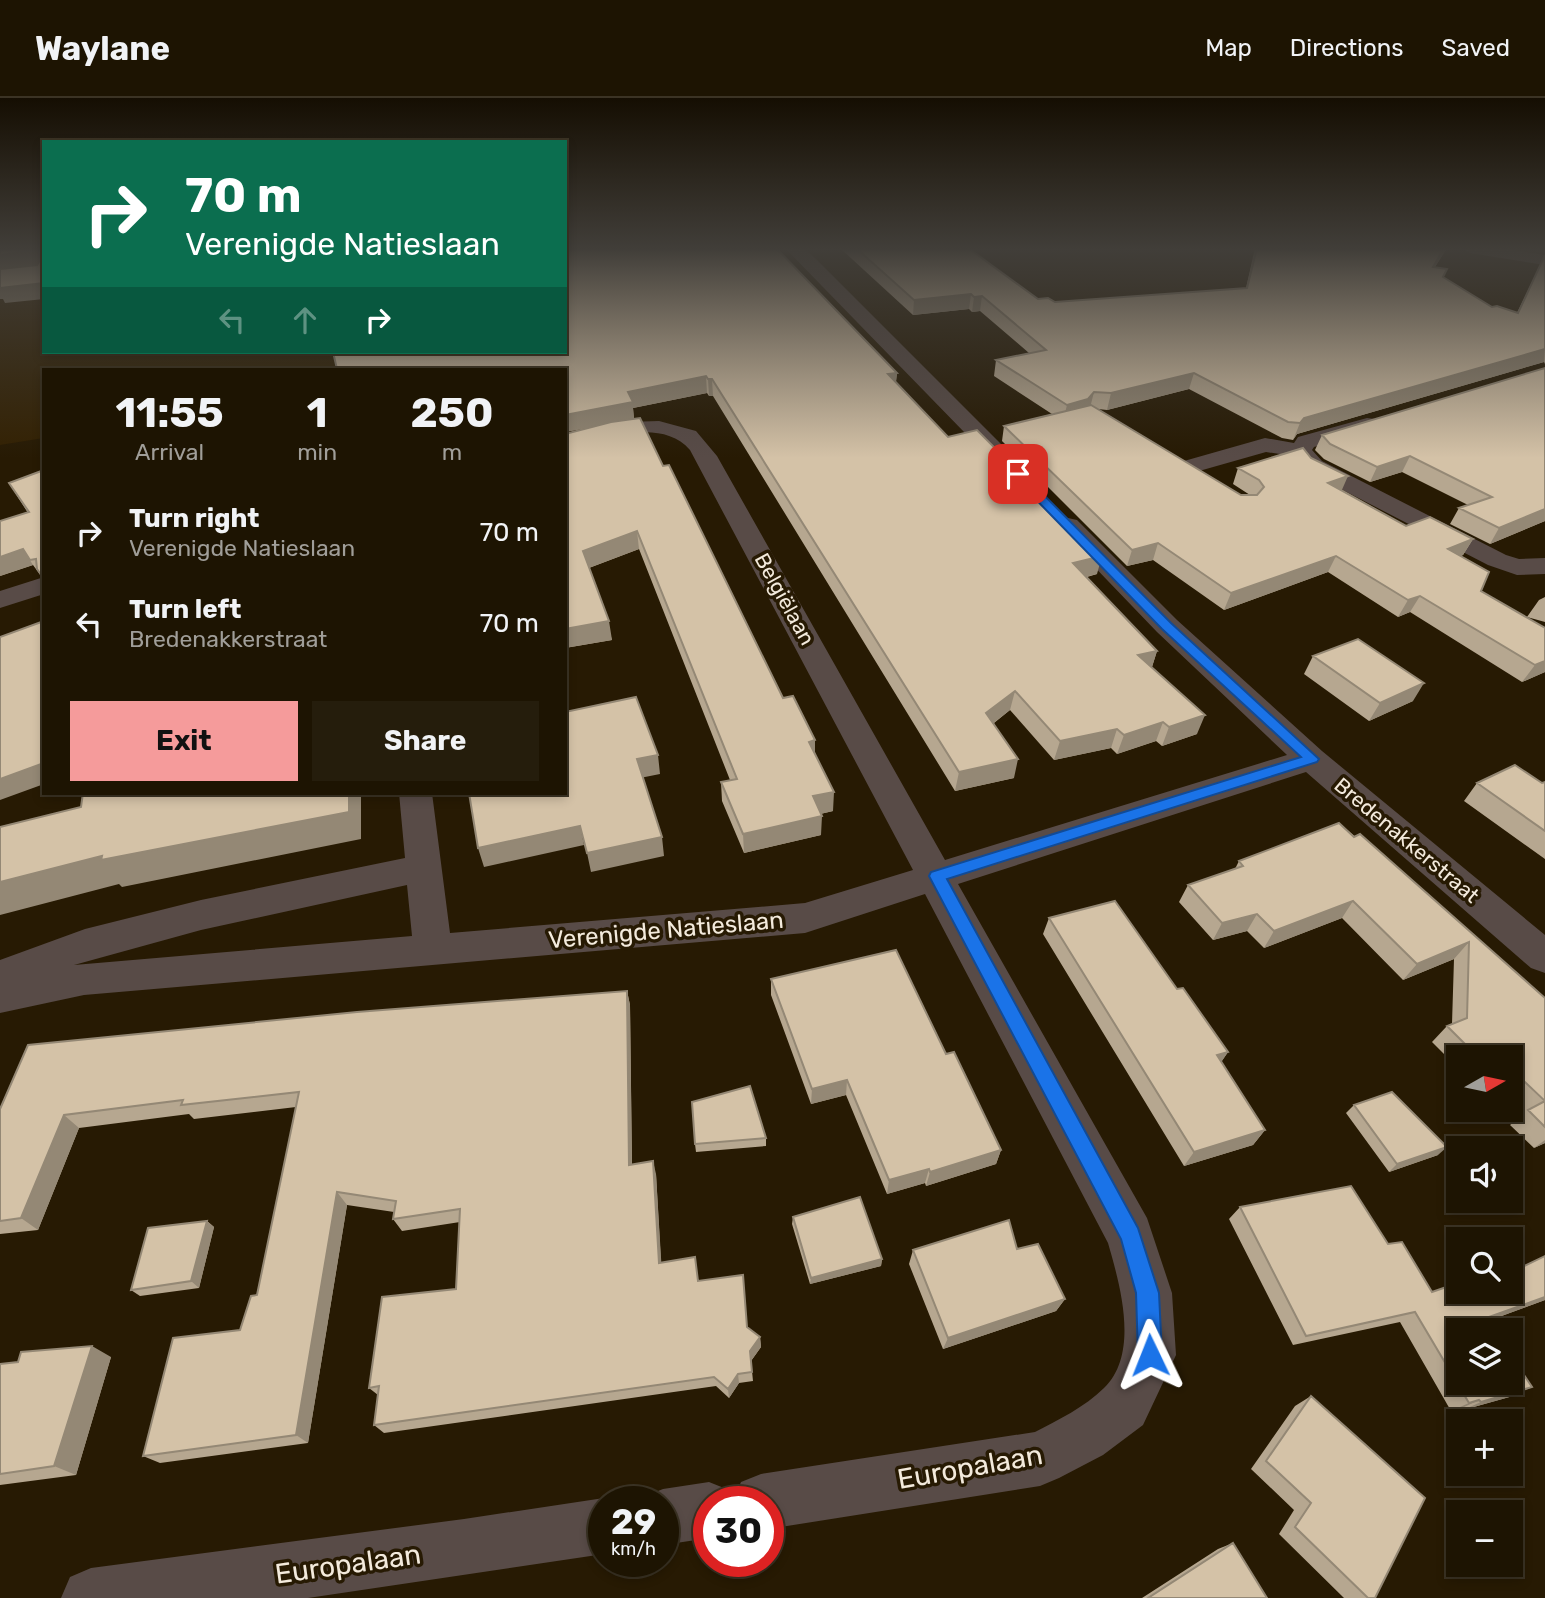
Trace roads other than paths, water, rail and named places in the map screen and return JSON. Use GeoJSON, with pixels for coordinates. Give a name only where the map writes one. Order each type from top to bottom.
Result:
{"type":"FeatureCollection","features":[{"type":"Feature","properties":{"kind":"street"},"geometry":{"type":"LineString","coordinates":[[865,318],[1031,488]]}},
{"type":"Feature","properties":{"kind":"street"},"geometry":{"type":"LineString","coordinates":[[1300,451],[1306,442],[1394,415]]}},
{"type":"Feature","properties":{"kind":"street","name":"Belgiëlaan"},"geometry":{"type":"LineString","coordinates":[[567,442],[636,427],[667,428],[689,436],[706,456],[937,876]]}},
{"type":"Feature","properties":{"kind":"street"},"geometry":{"type":"LineString","coordinates":[[1185,468],[1265,445],[1300,451],[1314,466],[1497,560],[1517,567],[1545,566]]}},
{"type":"Feature","properties":{"kind":"street"},"geometry":{"type":"LineString","coordinates":[[1163,455],[1208,482]]}},
{"type":"Feature","properties":{"kind":"street","name":"Bredenakkerstraat"},"geometry":{"type":"LineString","coordinates":[[1051,508],[1167,626],[1311,759],[1543,953]]}},
{"type":"Feature","properties":{"kind":"street"},"geometry":{"type":"LineString","coordinates":[[0,600],[42,586]]}},
{"type":"Feature","properties":{"kind":"street","name":"Verenigde Natieslaan"},"geometry":{"type":"LineString","coordinates":[[0,996],[84,979],[805,918],[1311,759]]}},
{"type":"Feature","properties":{"kind":"street"},"geometry":{"type":"LineString","coordinates":[[415,795],[433,950]]}},
{"type":"Feature","properties":{"kind":"street"},"geometry":{"type":"LineString","coordinates":[[0,977],[85,944],[201,915],[424,868]]}},
{"type":"Feature","properties":{"kind":"street","name":"Europalaan"},"geometry":{"type":"LineString","coordinates":[[784,1498],[1040,1459],[1084,1436],[1124,1406],[1150,1355],[1147,1293],[1130,1235],[937,876]]}},
{"type":"Feature","properties":{"kind":"street","name":"Europalaan"},"geometry":{"type":"LineString","coordinates":[[91,1598],[464,1548],[588,1529]]}}]}
